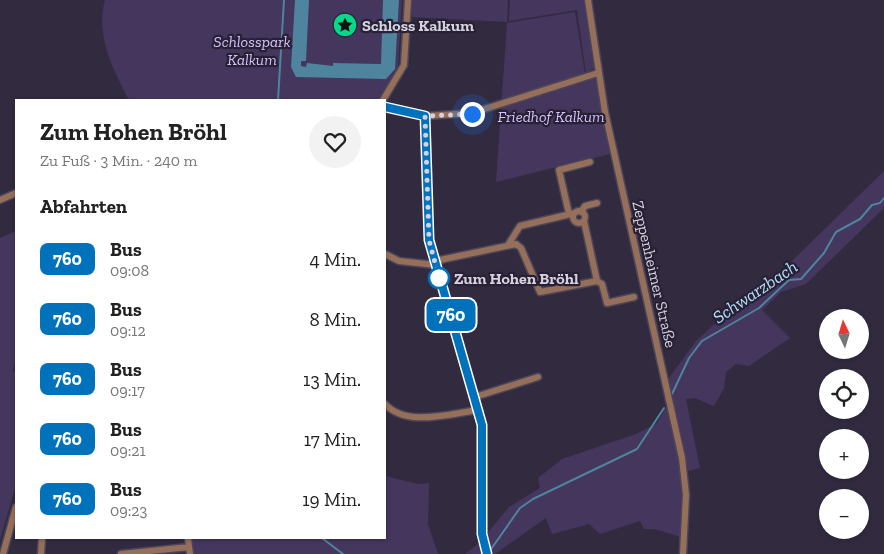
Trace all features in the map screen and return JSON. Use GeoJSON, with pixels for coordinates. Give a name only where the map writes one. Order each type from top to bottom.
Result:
{"type":"FeatureCollection","features":[{"type":"Feature","properties":{"kind":"street"},"geometry":{"type":"LineString","coordinates":[[384,99],[404,64],[408,0]]}},
{"type":"Feature","properties":{"kind":"street","name":"Zeppenheimer Straße"},"geometry":{"type":"LineString","coordinates":[[588,0],[598,73],[613,151],[666,384],[685,480],[686,518],[682,554]]}},
{"type":"Feature","properties":{"kind":"street"},"geometry":{"type":"LineString","coordinates":[[386,107],[425,116],[472,114],[598,73]]}},
{"type":"Feature","properties":{"kind":"street"},"geometry":{"type":"LineString","coordinates":[[425,116],[429,240],[479,410],[483,444],[482,534],[486,551]]}},
{"type":"Feature","properties":{"kind":"street"},"geometry":{"type":"LineString","coordinates":[[584,221],[579,224],[575,222],[575,213],[559,170],[590,162]]}},
{"type":"Feature","properties":{"kind":"street"},"geometry":{"type":"LineString","coordinates":[[0,200],[15,193]]}},
{"type":"Feature","properties":{"kind":"street"},"geometry":{"type":"LineString","coordinates":[[508,245],[520,226],[575,213],[585,206],[597,203]]}},
{"type":"Feature","properties":{"kind":"street"},"geometry":{"type":"LineString","coordinates":[[575,213],[585,216],[584,221],[597,281]]}},
{"type":"Feature","properties":{"kind":"street"},"geometry":{"type":"LineString","coordinates":[[386,254],[399,261],[435,263],[516,244],[521,248],[540,292],[597,281],[602,284],[606,303],[634,296]]}},
{"type":"Feature","properties":{"kind":"street"},"geometry":{"type":"LineString","coordinates":[[475,397],[538,377]]}},
{"type":"Feature","properties":{"kind":"street"},"geometry":{"type":"LineString","coordinates":[[386,405],[402,416],[420,417],[479,410]]}},
{"type":"Feature","properties":{"kind":"street"},"geometry":{"type":"LineString","coordinates":[[3,554],[15,511]]}},
{"type":"Feature","properties":{"kind":"street"},"geometry":{"type":"LineString","coordinates":[[41,554],[42,539]]}},
{"type":"Feature","properties":{"kind":"street"},"geometry":{"type":"LineString","coordinates":[[121,554],[189,551]]}},
{"type":"Feature","properties":{"kind":"green space","name":"Schlosspark Kalkum"},"geometry":{"type":"Polygon","coordinates":[[[105,0],[402,0],[398,67],[381,99],[128,99],[107,52],[102,26],[105,0]]]}},
{"type":"Feature","properties":{"kind":"green space"},"geometry":{"type":"Polygon","coordinates":[[[412,0],[508,0],[507,22],[412,17],[412,0]]]}},
{"type":"Feature","properties":{"kind":"green space"},"geometry":{"type":"Polygon","coordinates":[[[510,0],[584,0],[594,68],[586,73],[577,10],[509,21],[510,0]]]}},
{"type":"Feature","properties":{"kind":"green space","name":"Friedhof Kalkum"},"geometry":{"type":"Polygon","coordinates":[[[575,12],[586,80],[596,77],[610,154],[496,182],[507,23],[575,12]]]}},
{"type":"Feature","properties":{"kind":"green space"},"geometry":{"type":"Polygon","coordinates":[[[884,171],[884,208],[806,284],[781,292],[762,310],[790,338],[749,366],[736,364],[726,372],[724,388],[714,406],[695,398],[686,399],[700,468],[688,471],[682,437],[666,382],[696,341],[719,320],[761,295],[793,260],[884,171]]]}},
{"type":"Feature","properties":{"kind":"green space"},"geometry":{"type":"Polygon","coordinates":[[[15,231],[15,361],[13,371],[15,372],[15,488],[0,540],[0,238],[15,231]]]}},
{"type":"Feature","properties":{"kind":"green space"},"geometry":{"type":"Polygon","coordinates":[[[668,404],[680,463],[684,505],[681,537],[655,529],[644,529],[640,521],[600,534],[589,524],[552,534],[546,518],[495,554],[465,554],[480,542],[509,507],[540,488],[538,478],[562,459],[636,434],[657,423],[668,404]]]}},
{"type":"Feature","properties":{"kind":"green space"},"geometry":{"type":"Polygon","coordinates":[[[386,476],[418,484],[429,483],[428,524],[438,554],[194,554],[192,539],[386,539],[386,476]]]}},
{"type":"Feature","properties":{"kind":"water"},"geometry":{"type":"Polygon","coordinates":[[[295,0],[309,0],[306,61],[301,61],[301,66],[306,67],[307,63],[333,66],[333,63],[381,64],[383,0],[399,0],[395,69],[386,79],[296,77],[291,67],[295,0]]]}},
{"type":"Feature","properties":{"kind":"waterway","name":"Schwarzbach"},"geometry":{"type":"LineString","coordinates":[[278,99],[284,0]]}},
{"type":"Feature","properties":{"kind":"waterway","name":"Schwarzbach"},"geometry":{"type":"LineString","coordinates":[[672,394],[689,358],[702,341],[759,308],[789,280],[801,279],[824,253],[836,232],[860,219],[872,205],[880,203],[884,198]]}},
{"type":"Feature","properties":{"kind":"waterway","name":"Schwarzbach"},"geometry":{"type":"LineString","coordinates":[[489,552],[520,508],[533,499],[637,449],[664,408]]}},
{"type":"Feature","properties":{"kind":"waterway","name":"Schwarzbach"},"geometry":{"type":"LineString","coordinates":[[323,539],[343,554]]}},
{"type":"Feature","properties":{"kind":"bus line","name":"760"},"geometry":{"type":"LineString","coordinates":[[386,107],[425,116],[429,240],[482,425],[482,534],[487,554]]}},
{"type":"Feature","properties":{"kind":"place","name":"Schloss Kalkum"},"geometry":{"type":"Point","coordinates":[345,25]}},
{"type":"Feature","properties":{"kind":"place","name":"Zum Hohen Bröhl"},"geometry":{"type":"Point","coordinates":[439,278]}},
{"type":"Feature","properties":{"kind":"route"},"geometry":{"type":"LineString","coordinates":[[439,278],[429,240],[425,116],[472,114]]}}]}
